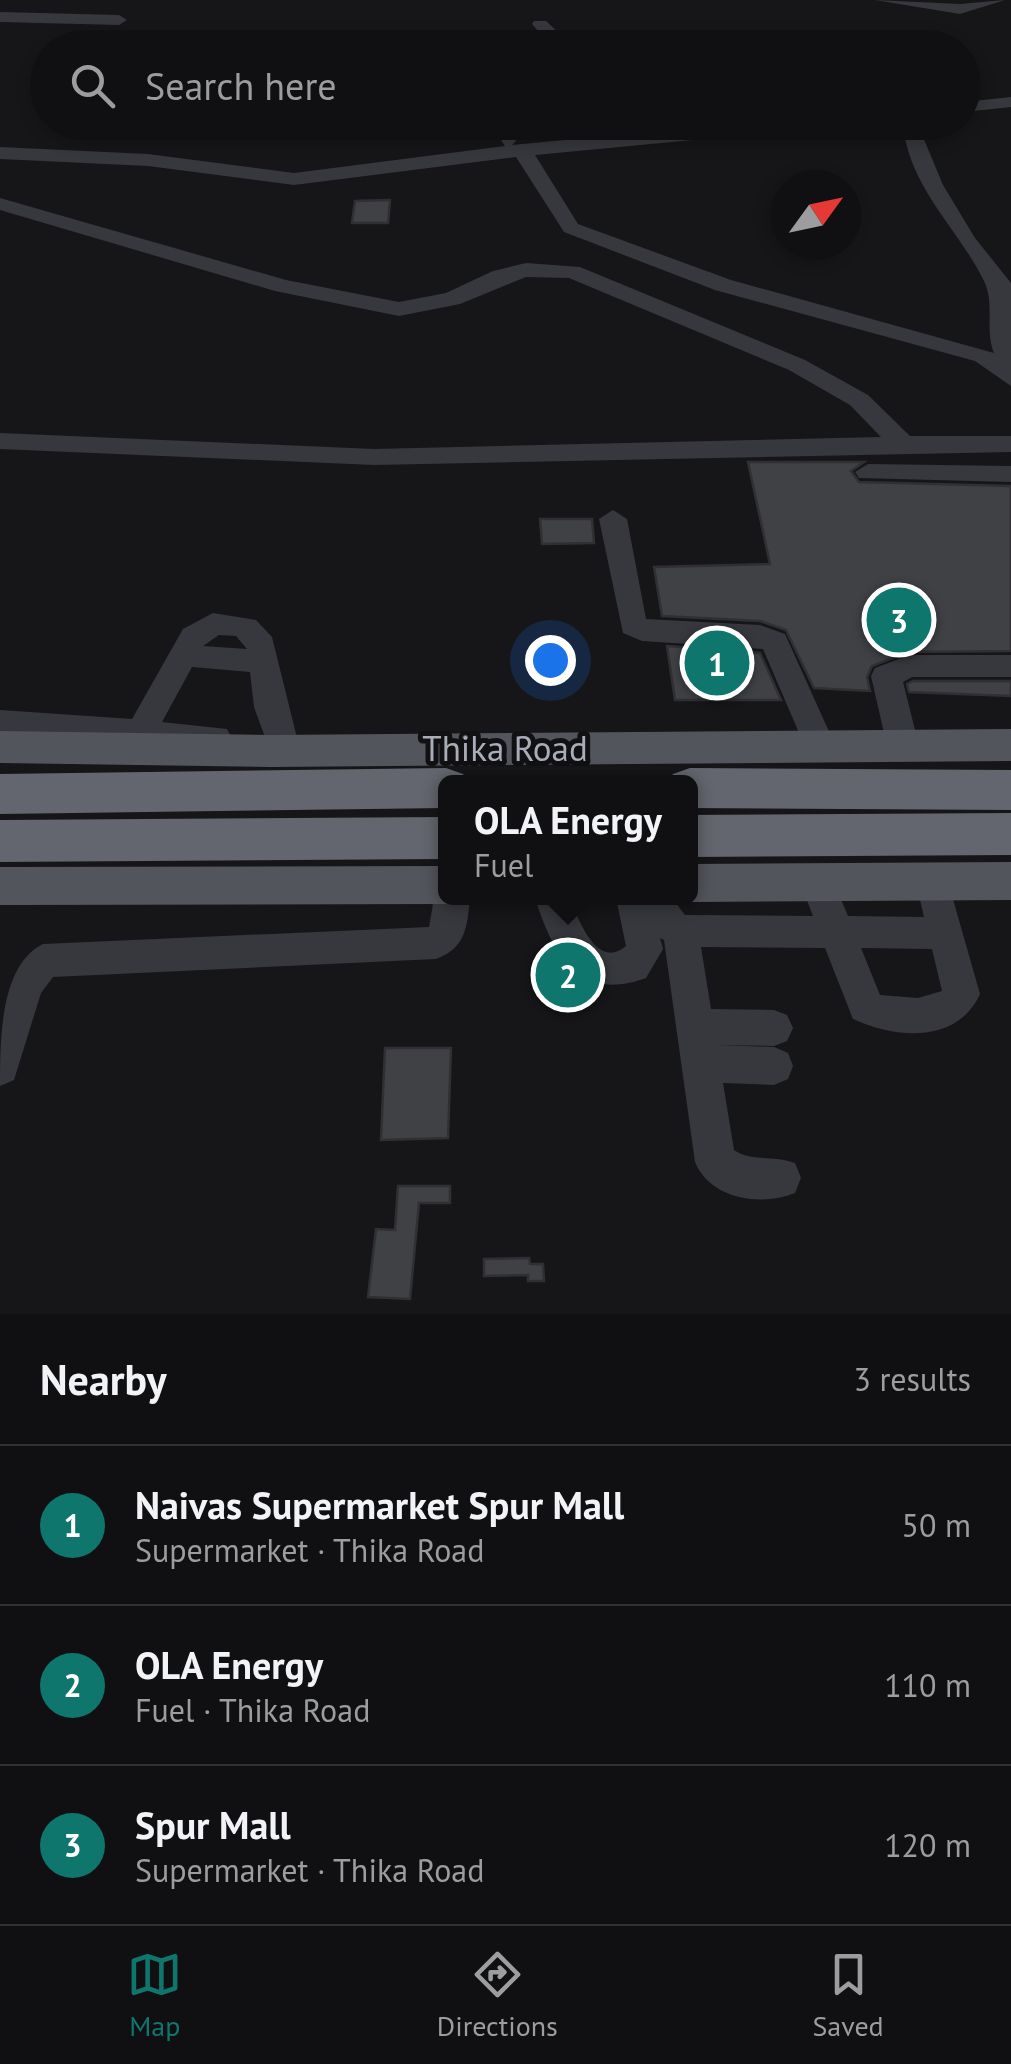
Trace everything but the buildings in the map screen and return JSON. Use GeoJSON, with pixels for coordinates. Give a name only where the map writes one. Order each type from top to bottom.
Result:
{"type":"FeatureCollection","features":[{"type":"Feature","properties":{"kind":"highway","name":"Thika Road"},"geometry":{"type":"LineString","coordinates":[[0,794],[438,788]]}},
{"type":"Feature","properties":{"kind":"highway"},"geometry":{"type":"LineString","coordinates":[[698,788],[1011,790]]}},
{"type":"Feature","properties":{"kind":"highway"},"geometry":{"type":"LineString","coordinates":[[698,836],[1011,834]]}},
{"type":"Feature","properties":{"kind":"highway"},"geometry":{"type":"LineString","coordinates":[[0,841],[438,838]]}},
{"type":"Feature","properties":{"kind":"main road","name":"Thika Road"},"geometry":{"type":"LineString","coordinates":[[0,747],[278,750],[1011,745]]}},
{"type":"Feature","properties":{"kind":"main road"},"geometry":{"type":"LineString","coordinates":[[698,883],[1011,881]]}},
{"type":"Feature","properties":{"kind":"main road"},"geometry":{"type":"LineString","coordinates":[[0,886],[438,885]]}},
{"type":"Feature","properties":{"kind":"street"},"geometry":{"type":"LineString","coordinates":[[883,0],[960,9],[998,0],[1011,1]]}},
{"type":"Feature","properties":{"kind":"street"},"geometry":{"type":"LineString","coordinates":[[0,17],[120,20]]}},
{"type":"Feature","properties":{"kind":"street"},"geometry":{"type":"LineString","coordinates":[[540,24],[546,30]]}},
{"type":"Feature","properties":{"kind":"street"},"geometry":{"type":"LineString","coordinates":[[981,105],[1011,102]]}},
{"type":"Feature","properties":{"kind":"street"},"geometry":{"type":"LineString","coordinates":[[913,140],[914,151],[929,168],[937,194],[1003,287],[999,337],[1006,354],[1006,375]]}},
{"type":"Feature","properties":{"kind":"street"},"geometry":{"type":"LineString","coordinates":[[0,153],[148,160],[294,179],[489,154],[518,141],[534,163],[553,208],[570,228],[723,284],[968,351],[1006,375]]}},
{"type":"Feature","properties":{"kind":"street"},"geometry":{"type":"LineString","coordinates":[[0,204],[283,286],[368,305],[426,307],[526,270],[557,250],[570,228]]}},
{"type":"Feature","properties":{"kind":"street"},"geometry":{"type":"LineString","coordinates":[[526,270],[572,272],[798,364],[859,400],[903,444]]}},
{"type":"Feature","properties":{"kind":"street"},"geometry":{"type":"LineString","coordinates":[[0,441],[374,457],[903,444],[1011,445]]}},
{"type":"Feature","properties":{"kind":"street"},"geometry":{"type":"LineString","coordinates":[[868,472],[1011,474]]}},
{"type":"Feature","properties":{"kind":"street"},"geometry":{"type":"LineString","coordinates":[[613,520],[633,625],[642,630],[760,636],[775,642],[820,747]]}},
{"type":"Feature","properties":{"kind":"street"},"geometry":{"type":"LineString","coordinates":[[0,722],[142,730],[246,742],[278,750],[265,662],[255,635],[230,624],[202,628],[142,730]]}},
{"type":"Feature","properties":{"kind":"street"},"geometry":{"type":"LineString","coordinates":[[902,746],[886,676],[909,666],[1011,666]]}},
{"type":"Feature","properties":{"kind":"street"},"geometry":{"type":"LineString","coordinates":[[817,882],[866,1007],[881,1013],[938,1014],[953,1007],[961,994],[933,882]]}},
{"type":"Feature","properties":{"kind":"street"},"geometry":{"type":"LineString","coordinates":[[0,1066],[29,976],[43,961],[254,948],[422,945],[436,943],[448,933],[451,905]]}},
{"type":"Feature","properties":{"kind":"street"},"geometry":{"type":"LineString","coordinates":[[556,905],[575,950],[592,966],[616,970],[633,966],[645,949],[635,905]]}},
{"type":"Feature","properties":{"kind":"street"},"geometry":{"type":"LineString","coordinates":[[657,905],[670,925],[681,931],[946,933]]}},
{"type":"Feature","properties":{"kind":"street"},"geometry":{"type":"LineString","coordinates":[[681,931],[715,1162],[735,1176],[780,1178]]}},
{"type":"Feature","properties":{"kind":"street"},"geometry":{"type":"LineString","coordinates":[[697,1045],[774,1047]]}},
{"type":"Feature","properties":{"kind":"place","name":"Spur Mall"},"geometry":{"type":"Point","coordinates":[899,620]}},
{"type":"Feature","properties":{"kind":"place","name":"Naivas Supermarket Spur Mall"},"geometry":{"type":"Point","coordinates":[717,663]}},
{"type":"Feature","properties":{"kind":"place","name":"OLA Energy"},"geometry":{"type":"Point","coordinates":[568,975]}}]}
